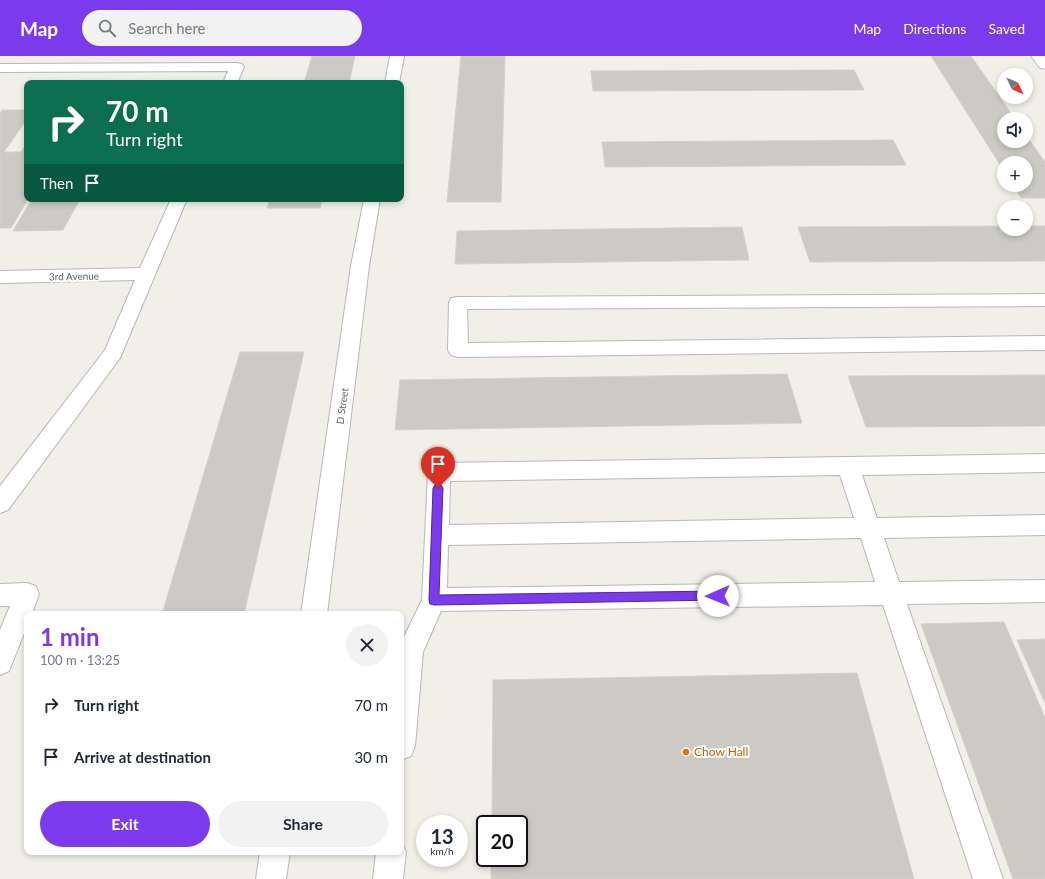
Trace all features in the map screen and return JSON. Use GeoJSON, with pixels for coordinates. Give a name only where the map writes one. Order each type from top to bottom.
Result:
{"type":"FeatureCollection","features":[{"type":"Feature","properties":{"kind":"street"},"geometry":{"type":"LineString","coordinates":[[393,80],[397,56]]}},
{"type":"Feature","properties":{"kind":"street"},"geometry":{"type":"LineString","coordinates":[[1038,56],[1045,65]]}},
{"type":"Feature","properties":{"kind":"street"},"geometry":{"type":"LineString","coordinates":[[0,68],[237,67],[231,80]]}},
{"type":"Feature","properties":{"kind":"street"},"geometry":{"type":"LineString","coordinates":[[0,503],[113,353],[179,202]]}},
{"type":"Feature","properties":{"kind":"street","name":"D Street"},"geometry":{"type":"LineString","coordinates":[[314,611],[360,266],[371,202]]}},
{"type":"Feature","properties":{"kind":"street","name":"3rd Avenue"},"geometry":{"type":"LineString","coordinates":[[0,277],[147,274]]}},
{"type":"Feature","properties":{"kind":"street"},"geometry":{"type":"LineString","coordinates":[[1045,300],[458,303],[458,350],[1045,343]]}},
{"type":"Feature","properties":{"kind":"street"},"geometry":{"type":"LineString","coordinates":[[404,715],[410,652],[434,600],[439,472],[1045,463]]}},
{"type":"Feature","properties":{"kind":"street"},"geometry":{"type":"LineString","coordinates":[[848,466],[988,879]]}},
{"type":"Feature","properties":{"kind":"street"},"geometry":{"type":"LineString","coordinates":[[436,535],[1045,525]]}},
{"type":"Feature","properties":{"kind":"street"},"geometry":{"type":"LineString","coordinates":[[434,600],[1045,591]]}},
{"type":"Feature","properties":{"kind":"street"},"geometry":{"type":"LineString","coordinates":[[0,595],[27,594],[0,662]]}},
{"type":"Feature","properties":{"kind":"street"},"geometry":{"type":"LineString","coordinates":[[271,879],[275,855]]}},
{"type":"Feature","properties":{"kind":"street"},"geometry":{"type":"LineString","coordinates":[[388,879],[391,855]]}},
{"type":"Feature","properties":{"kind":"building"},"geometry":{"type":"Polygon","coordinates":[[[312,56],[355,56],[350,80],[305,80],[312,56]]]}},
{"type":"Feature","properties":{"kind":"building"},"geometry":{"type":"Polygon","coordinates":[[[461,56],[505,56],[501,202],[447,202],[461,56]]]}},
{"type":"Feature","properties":{"kind":"building"},"geometry":{"type":"Polygon","coordinates":[[[931,56],[971,56],[997,93],[997,104],[1005,104],[1010,112],[997,112],[997,148],[1033,148],[1033,145],[1045,162],[1045,198],[1021,198],[1017,192],[1033,192],[1033,156],[997,156],[997,160],[931,56]]]}},
{"type":"Feature","properties":{"kind":"building"},"geometry":{"type":"Polygon","coordinates":[[[854,70],[864,90],[593,91],[591,71],[854,70]]]}},
{"type":"Feature","properties":{"kind":"building"},"geometry":{"type":"Polygon","coordinates":[[[2,110],[24,110],[24,123],[4,152],[21,152],[24,148],[24,202],[26,202],[11,228],[0,228],[0,113],[2,110]]]}},
{"type":"Feature","properties":{"kind":"building"},"geometry":{"type":"Polygon","coordinates":[[[893,140],[906,165],[605,167],[602,142],[893,140]]]}},
{"type":"Feature","properties":{"kind":"building"},"geometry":{"type":"Polygon","coordinates":[[[30,202],[78,202],[63,230],[13,231],[30,202]]]}},
{"type":"Feature","properties":{"kind":"building"},"geometry":{"type":"Polygon","coordinates":[[[269,202],[321,202],[320,208],[267,208],[269,202]]]}},
{"type":"Feature","properties":{"kind":"building"},"geometry":{"type":"Polygon","coordinates":[[[997,226],[997,236],[1033,236],[1033,226],[1045,226],[1045,261],[810,262],[798,227],[997,226]]]}},
{"type":"Feature","properties":{"kind":"building"},"geometry":{"type":"Polygon","coordinates":[[[742,227],[749,260],[455,264],[457,231],[742,227]]]}},
{"type":"Feature","properties":{"kind":"building"},"geometry":{"type":"Polygon","coordinates":[[[240,352],[304,352],[245,611],[163,611],[240,352]]]}},
{"type":"Feature","properties":{"kind":"building"},"geometry":{"type":"Polygon","coordinates":[[[787,374],[802,423],[395,430],[400,380],[787,374]]]}},
{"type":"Feature","properties":{"kind":"building"},"geometry":{"type":"Polygon","coordinates":[[[1045,375],[1045,426],[866,427],[848,376],[1045,375]]]}},
{"type":"Feature","properties":{"kind":"building"},"geometry":{"type":"Polygon","coordinates":[[[1004,622],[1045,718],[1045,879],[1013,879],[921,624],[1004,622]]]}},
{"type":"Feature","properties":{"kind":"building"},"geometry":{"type":"Polygon","coordinates":[[[1045,639],[1045,703],[1017,640],[1045,639]]]}},
{"type":"Feature","properties":{"kind":"building","name":"Chow Hall"},"geometry":{"type":"Polygon","coordinates":[[[857,673],[914,879],[491,879],[491,867],[528,867],[528,815],[492,815],[493,680],[857,673]]]}},
{"type":"Feature","properties":{"kind":"place","name":"Chow Hall"},"geometry":{"type":"Point","coordinates":[686,752]}},
{"type":"Feature","properties":{"kind":"route"},"geometry":{"type":"LineString","coordinates":[[438,488],[434,600],[718,596]]}}]}
